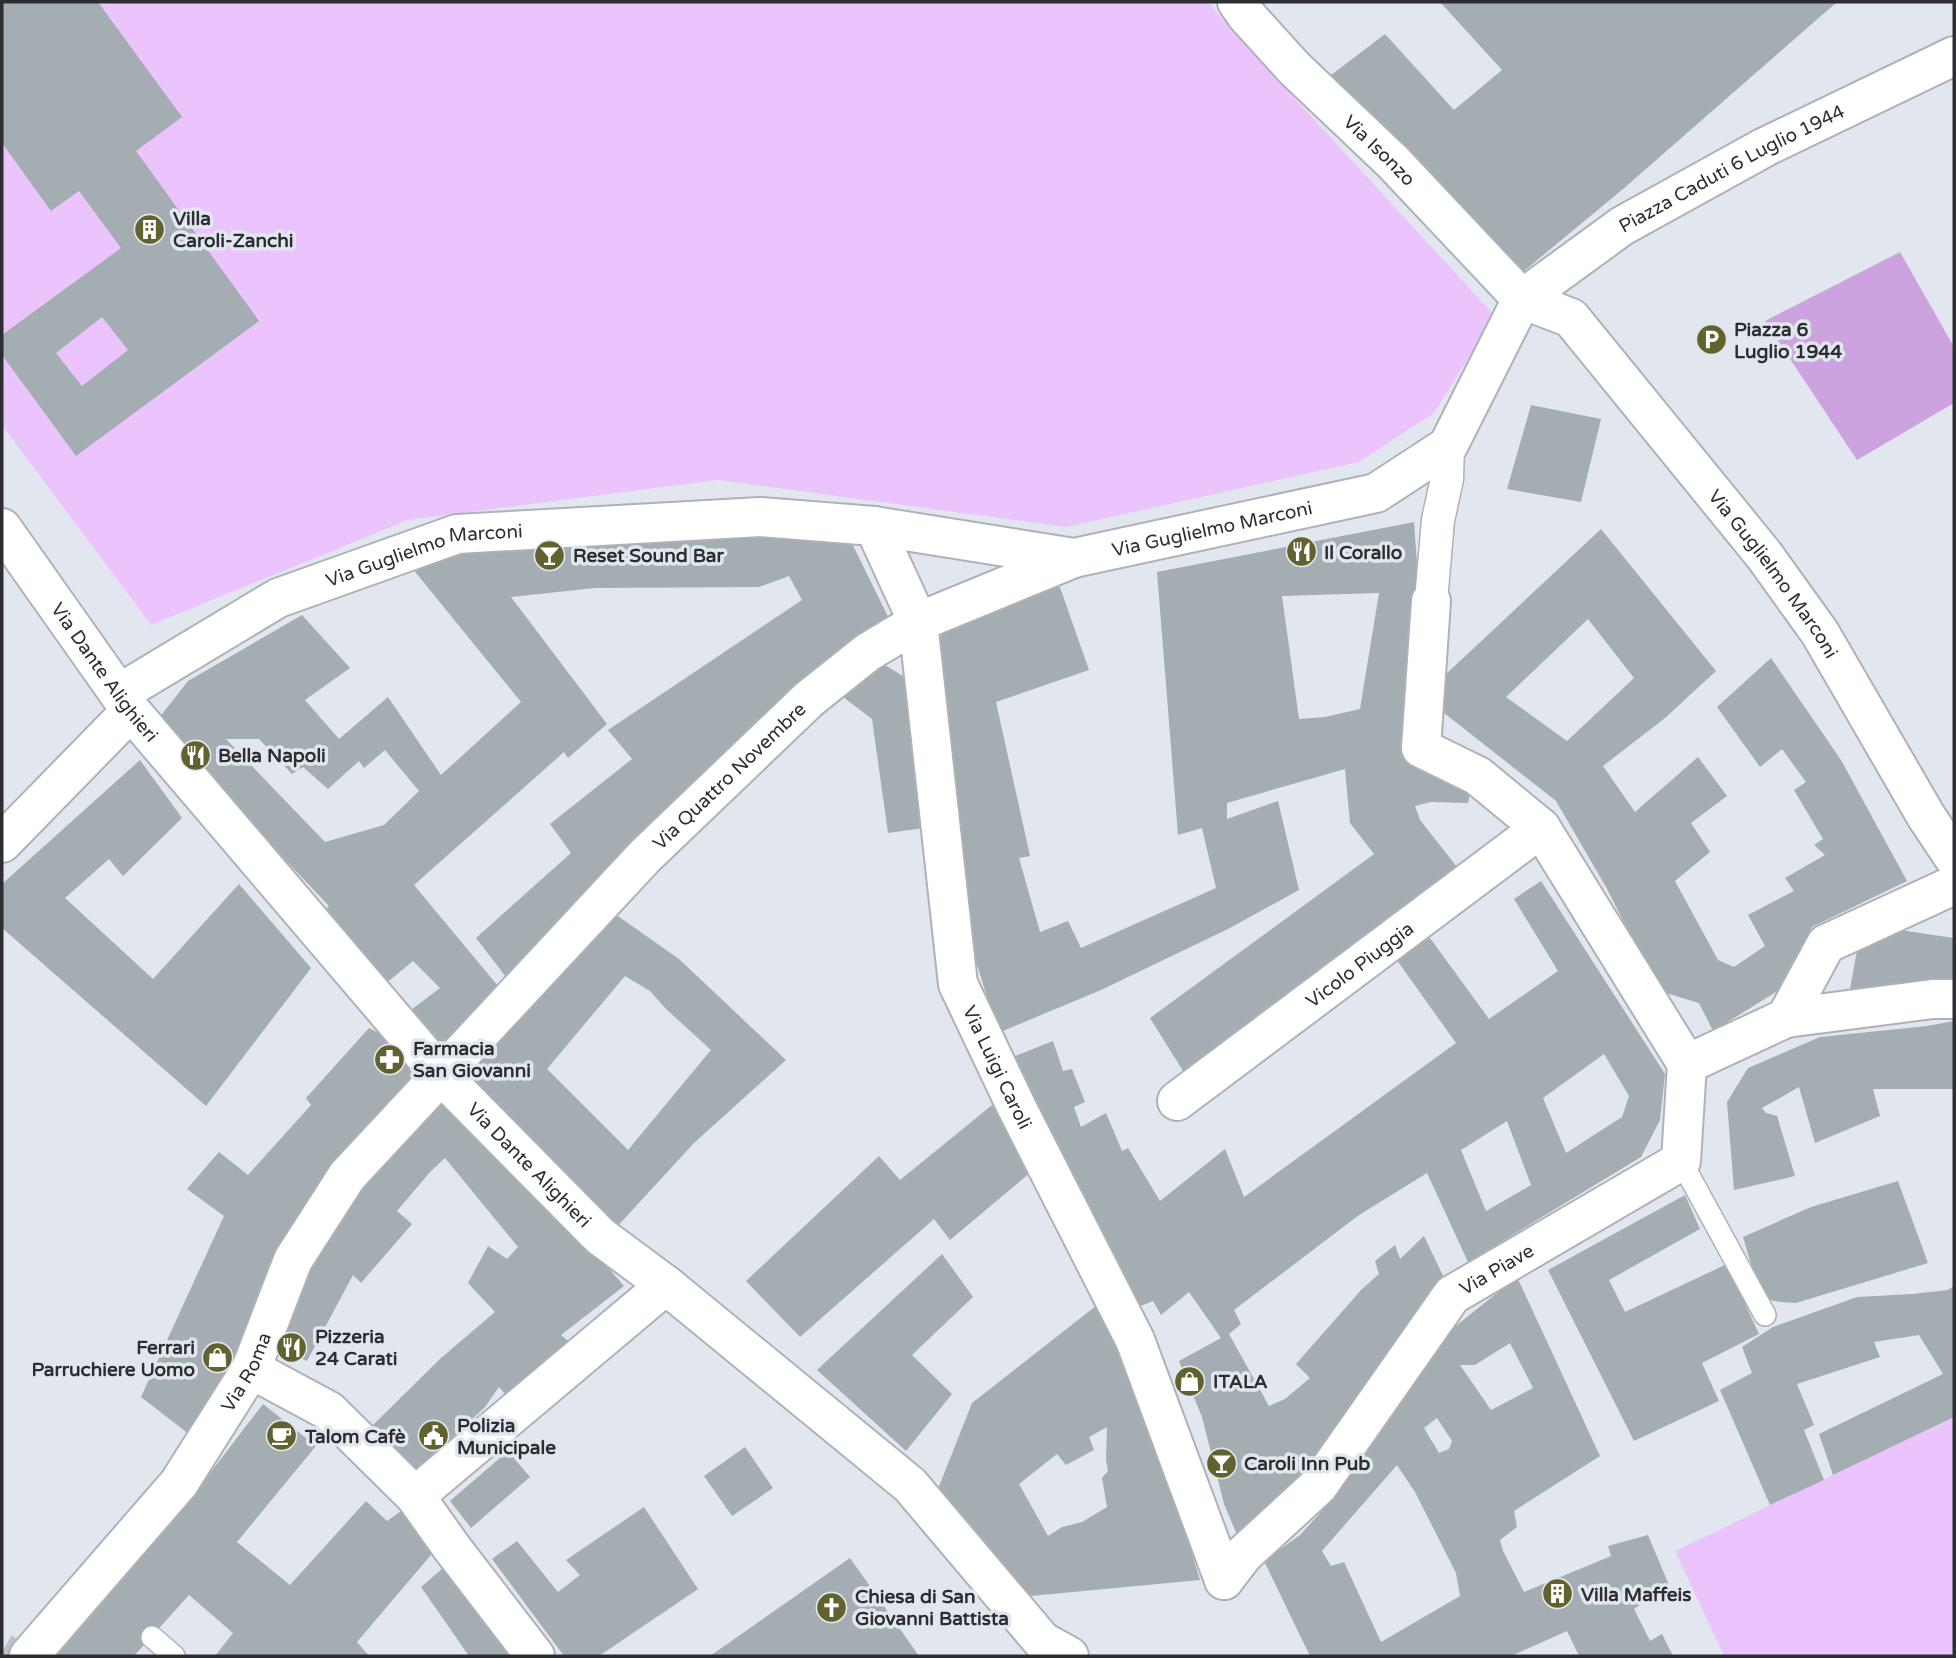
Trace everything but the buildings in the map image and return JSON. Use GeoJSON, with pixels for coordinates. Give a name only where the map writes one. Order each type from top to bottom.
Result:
{"type":"FeatureCollection","features":[{"type":"Feature","properties":{"kind":"street","name":"Via Isonzo"},"geometry":{"type":"LineString","coordinates":[[1237,2],[1294,68],[1394,162],[1522,299]]}},
{"type":"Feature","properties":{"kind":"street","name":"Piazza Caduti 6 Luglio 1944"},"geometry":{"type":"LineString","coordinates":[[1522,299],[1622,226],[1765,147],[1954,55]]}},
{"type":"Feature","properties":{"kind":"street"},"geometry":{"type":"LineString","coordinates":[[1522,299],[1448,446],[1447,479],[1438,520],[1431,601],[1422,748],[1478,776],[1541,828],[1687,1064],[1681,1161]]}},
{"type":"Feature","properties":{"kind":"street","name":"Via Guglielmo Marconi"},"geometry":{"type":"LineString","coordinates":[[1522,299],[1571,318],[1764,555],[1819,633],[1926,816],[1954,858]]}},
{"type":"Feature","properties":{"kind":"street","name":"Via Guglielmo Marconi"},"geometry":{"type":"LineString","coordinates":[[2,843],[126,702],[278,598],[457,534],[760,517],[874,526],[1074,558],[1376,493],[1448,446]]}},
{"type":"Feature","properties":{"kind":"street","name":"Via Luigi Caroli"},"geometry":{"type":"LineString","coordinates":[[874,526],[918,622],[958,984],[1017,1108],[1135,1340],[1224,1580]]}},
{"type":"Feature","properties":{"kind":"street","name":"Via Dante Alighieri"},"geometry":{"type":"LineString","coordinates":[[2,528],[126,702],[443,1076],[600,1236],[666,1285],[910,1485],[1050,1651]]}},
{"type":"Feature","properties":{"kind":"street","name":"Via Quattro Novembre"},"geometry":{"type":"LineString","coordinates":[[443,1076],[645,856],[809,699],[868,652],[918,622],[1074,558]]}},
{"type":"Feature","properties":{"kind":"street","name":"Vicolo Piuggia"},"geometry":{"type":"LineString","coordinates":[[1177,1101],[1541,828]]}},
{"type":"Feature","properties":{"kind":"street"},"geometry":{"type":"LineString","coordinates":[[1786,1018],[1826,944],[1954,885]]}},
{"type":"Feature","properties":{"kind":"street"},"geometry":{"type":"LineString","coordinates":[[1687,1064],[1786,1018],[1933,999],[1954,999]]}},
{"type":"Feature","properties":{"kind":"street","name":"Via Roma"},"geometry":{"type":"LineString","coordinates":[[29,1656],[94,1591],[179,1483],[251,1370],[293,1260],[347,1176],[443,1076]]}},
{"type":"Feature","properties":{"kind":"street","name":"Via Piave"},"geometry":{"type":"LineString","coordinates":[[1224,1580],[1244,1554],[1318,1486],[1452,1294],[1681,1161]]}},
{"type":"Feature","properties":{"kind":"street"},"geometry":{"type":"LineString","coordinates":[[415,1496],[666,1285]]}},
{"type":"Feature","properties":{"kind":"street"},"geometry":{"type":"LineString","coordinates":[[251,1370],[329,1411],[415,1496],[536,1656]]}},
{"type":"Feature","properties":{"kind":"lane"},"geometry":{"type":"LineString","coordinates":[[1681,1161],[1765,1315]]}},
{"type":"Feature","properties":{"kind":"lane"},"geometry":{"type":"LineString","coordinates":[[152,1637],[174,1656]]}},
{"type":"Feature","properties":{"kind":"shaded area"},"geometry":{"type":"Polygon","coordinates":[[[2,2],[1208,2],[1495,316],[1434,413],[1359,462],[1066,527],[718,480],[408,520],[151,625],[2,425],[2,2]]]}},
{"type":"Feature","properties":{"kind":"shaded area"},"geometry":{"type":"Polygon","coordinates":[[[1900,252],[1954,347],[1954,403],[1857,460],[1765,321],[1900,252]]]}},
{"type":"Feature","properties":{"kind":"shaded area"},"geometry":{"type":"Polygon","coordinates":[[[1954,1417],[1954,1656],[1724,1656],[1675,1551],[1954,1417]]]}},
{"type":"Feature","properties":{"kind":"tunnel"},"geometry":{"type":"LineString","coordinates":[[2,1652],[9,1656]]}},
{"type":"Feature","properties":{"kind":"place","name":"Villa Caroli-Zanchi"},"geometry":{"type":"Point","coordinates":[150,229]}},
{"type":"Feature","properties":{"kind":"place","name":"Piazza 6 Luglio 1944"},"geometry":{"type":"Point","coordinates":[1711,340]}},
{"type":"Feature","properties":{"kind":"place","name":"Il Corallo"},"geometry":{"type":"Point","coordinates":[1301,552]}},
{"type":"Feature","properties":{"kind":"place","name":"Reset Sound Bar"},"geometry":{"type":"Point","coordinates":[550,555]}},
{"type":"Feature","properties":{"kind":"place","name":"Bella Napoli"},"geometry":{"type":"Point","coordinates":[195,755]}},
{"type":"Feature","properties":{"kind":"place","name":"Farmacia San Giovanni"},"geometry":{"type":"Point","coordinates":[390,1059]}},
{"type":"Feature","properties":{"kind":"place","name":"Pizzeria 24 Carati"},"geometry":{"type":"Point","coordinates":[292,1347]}},
{"type":"Feature","properties":{"kind":"place","name":"Ferrari Parruchiere Uomo"},"geometry":{"type":"Point","coordinates":[218,1358]}},
{"type":"Feature","properties":{"kind":"place","name":"ITALA"},"geometry":{"type":"Point","coordinates":[1190,1381]}},
{"type":"Feature","properties":{"kind":"place","name":"Talom Cafè"},"geometry":{"type":"Point","coordinates":[282,1436]}},
{"type":"Feature","properties":{"kind":"place","name":"Polizia Municipale"},"geometry":{"type":"Point","coordinates":[434,1436]}},
{"type":"Feature","properties":{"kind":"place","name":"Caroli Inn Pub"},"geometry":{"type":"Point","coordinates":[1221,1463]}},
{"type":"Feature","properties":{"kind":"place","name":"Villa Maffeis"},"geometry":{"type":"Point","coordinates":[1558,1594]}},
{"type":"Feature","properties":{"kind":"place","name":"Chiesa di San Giovanni Battista"},"geometry":{"type":"Point","coordinates":[832,1607]}}]}
